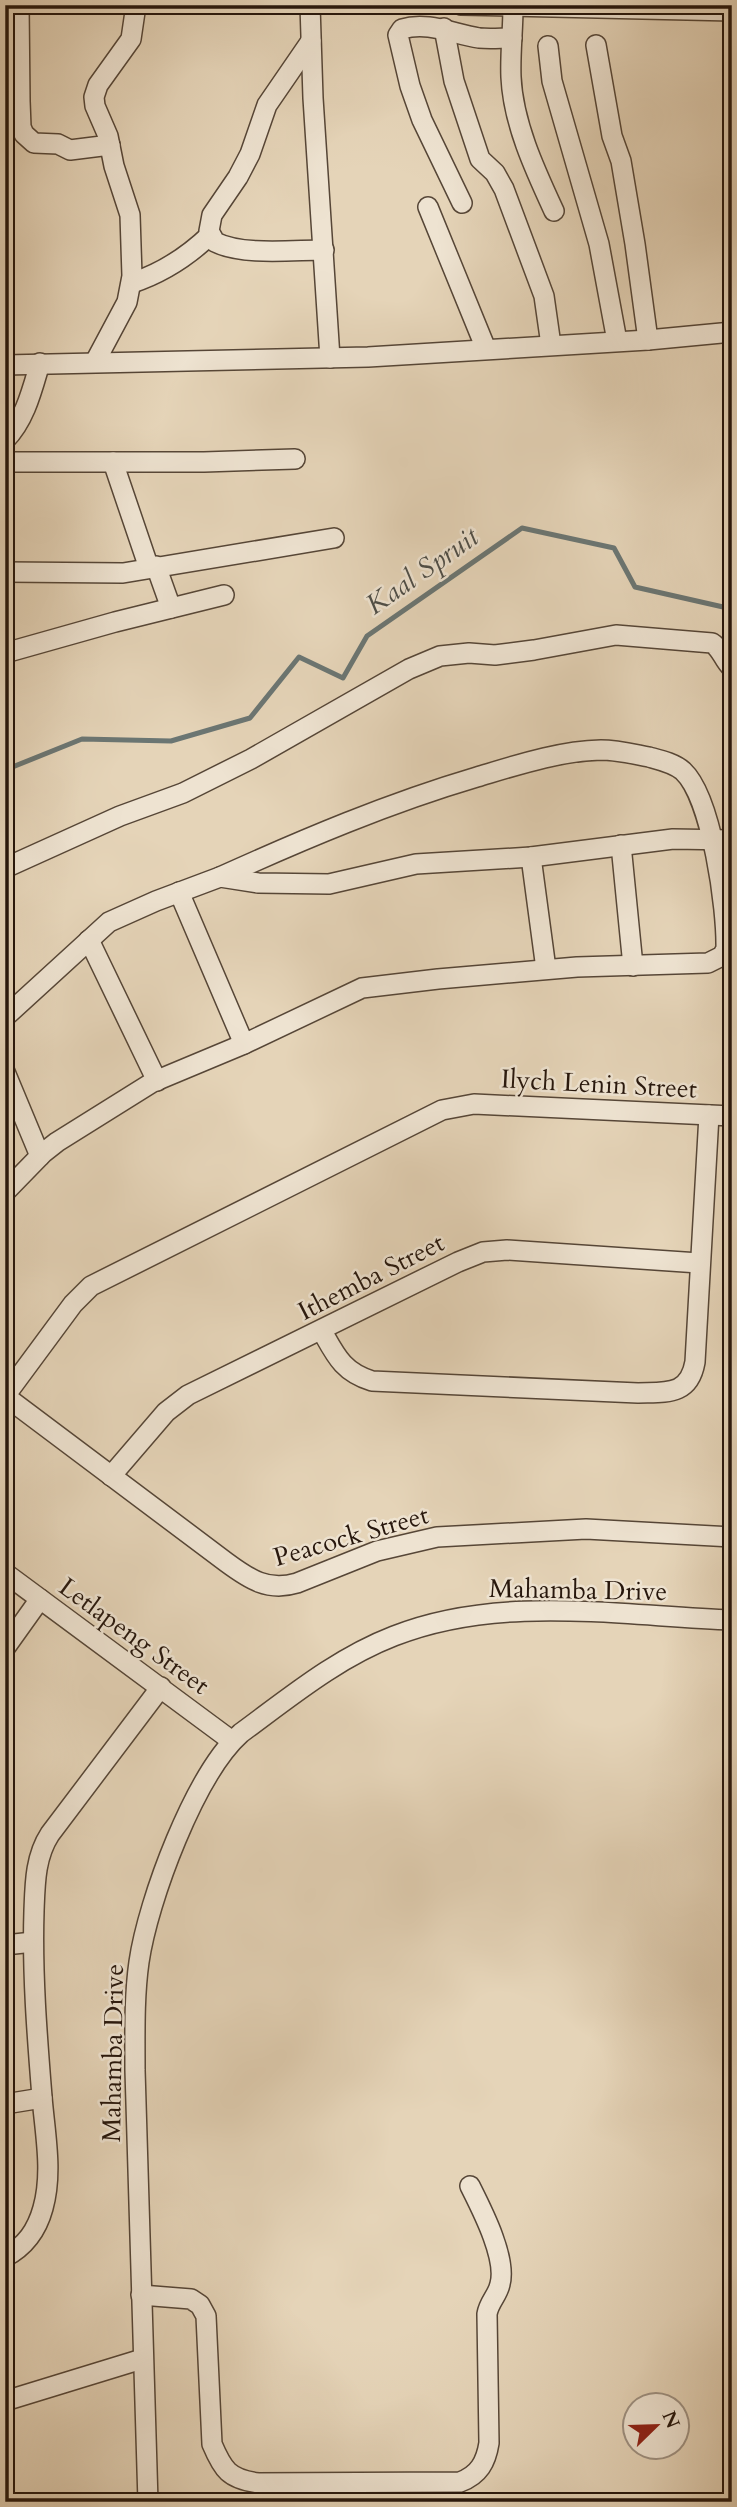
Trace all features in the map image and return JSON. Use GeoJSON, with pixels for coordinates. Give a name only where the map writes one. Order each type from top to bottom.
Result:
{"type":"FeatureCollection","features":[{"type":"Feature","properties":{"kind":"street"},"geometry":{"type":"LineString","coordinates":[[19,5],[20,102],[21,127],[24,134],[30,142],[58,144],[70,150],[110,145]]}},
{"type":"Feature","properties":{"kind":"street"},"geometry":{"type":"LineString","coordinates":[[95,362],[127,302],[132,283],[129,252],[131,220],[94,97],[98,85],[131,39],[136,5]]}},
{"type":"Feature","properties":{"kind":"street"},"geometry":{"type":"LineString","coordinates":[[310,5],[313,98],[330,358]]}},
{"type":"Feature","properties":{"kind":"street"},"geometry":{"type":"LineString","coordinates":[[461,5],[732,11]]}},
{"type":"Feature","properties":{"kind":"street"},"geometry":{"type":"LineString","coordinates":[[513,6],[512,81],[520,122],[534,168],[554,211]]}},
{"type":"Feature","properties":{"kind":"street"},"geometry":{"type":"LineString","coordinates":[[462,203],[422,121],[398,38],[406,28],[444,28],[478,38],[512,38]]}},
{"type":"Feature","properties":{"kind":"street"},"geometry":{"type":"LineString","coordinates":[[444,28],[454,81],[480,159],[495,173],[504,189],[544,296],[551,345]]}},
{"type":"Feature","properties":{"kind":"street"},"geometry":{"type":"LineString","coordinates":[[311,41],[267,105],[246,163],[211,218],[209,227],[210,235],[219,244],[234,248],[324,250]]}},
{"type":"Feature","properties":{"kind":"street"},"geometry":{"type":"LineString","coordinates":[[596,45],[612,136],[621,161],[648,340]]}},
{"type":"Feature","properties":{"kind":"street"},"geometry":{"type":"LineString","coordinates":[[548,46],[552,81],[599,244],[617,341]]}},
{"type":"Feature","properties":{"kind":"street"},"geometry":{"type":"LineString","coordinates":[[428,207],[486,349]]}},
{"type":"Feature","properties":{"kind":"street"},"geometry":{"type":"LineString","coordinates":[[132,283],[172,266],[210,235]]}},
{"type":"Feature","properties":{"kind":"street"},"geometry":{"type":"LineString","coordinates":[[5,365],[330,358],[648,340],[732,332]]}},
{"type":"Feature","properties":{"kind":"street"},"geometry":{"type":"LineString","coordinates":[[5,440],[15,429],[23,412],[40,363]]}},
{"type":"Feature","properties":{"kind":"street"},"geometry":{"type":"LineString","coordinates":[[5,462],[295,459]]}},
{"type":"Feature","properties":{"kind":"street"},"geometry":{"type":"LineString","coordinates":[[113,462],[171,608]]}},
{"type":"Feature","properties":{"kind":"street"},"geometry":{"type":"LineString","coordinates":[[5,572],[115,573],[334,538]]}},
{"type":"Feature","properties":{"kind":"street"},"geometry":{"type":"LineString","coordinates":[[5,653],[224,595]]}},
{"type":"Feature","properties":{"kind":"street"},"geometry":{"type":"LineString","coordinates":[[5,868],[251,760],[409,669],[440,656],[469,653],[495,655],[616,635],[712,643],[732,668]]}},
{"type":"Feature","properties":{"kind":"street"},"geometry":{"type":"LineString","coordinates":[[5,1017],[114,919],[426,792],[522,763],[587,751],[616,750],[661,760],[678,768],[693,785],[722,840],[726,941],[724,953],[719,958],[708,963],[547,969],[362,988],[244,1044],[156,1081],[57,1142],[5,1192]]}},
{"type":"Feature","properties":{"kind":"street"},"geometry":{"type":"LineString","coordinates":[[220,877],[281,884],[329,884],[416,864],[531,857],[673,839],[722,840]]}},
{"type":"Feature","properties":{"kind":"street"},"geometry":{"type":"LineString","coordinates":[[621,845],[634,966]]}},
{"type":"Feature","properties":{"kind":"street"},"geometry":{"type":"LineString","coordinates":[[531,857],[547,969]]}},
{"type":"Feature","properties":{"kind":"street"},"geometry":{"type":"LineString","coordinates":[[179,892],[244,1044]]}},
{"type":"Feature","properties":{"kind":"street"},"geometry":{"type":"LineString","coordinates":[[89,940],[156,1081]]}},
{"type":"Feature","properties":{"kind":"street"},"geometry":{"type":"LineString","coordinates":[[5,1072],[40,1156]]}},
{"type":"Feature","properties":{"kind":"street","name":"Ilych Lenin Street"},"geometry":{"type":"LineString","coordinates":[[5,1396],[73,1304],[91,1286],[442,1110],[474,1104],[709,1115],[694,1368],[687,1382],[672,1392],[611,1392],[372,1381],[352,1374],[322,1331]]}},
{"type":"Feature","properties":{"kind":"street"},"geometry":{"type":"LineString","coordinates":[[709,1115],[732,1116]]}},
{"type":"Feature","properties":{"kind":"street","name":"Ithemba Street"},"geometry":{"type":"LineString","coordinates":[[111,1476],[172,1406],[196,1391],[322,1331],[438,1271],[489,1250],[699,1263]]}},
{"type":"Feature","properties":{"kind":"street","name":"Peacock Street"},"geometry":{"type":"LineString","coordinates":[[5,1396],[247,1578],[276,1587],[297,1583],[377,1551],[437,1537],[586,1529],[732,1537]]}},
{"type":"Feature","properties":{"kind":"street","name":"Letlapeng Street"},"geometry":{"type":"LineString","coordinates":[[5,1573],[232,1741]]}},
{"type":"Feature","properties":{"kind":"street"},"geometry":{"type":"LineString","coordinates":[[5,1648],[40,1600]]}},
{"type":"Feature","properties":{"kind":"street","name":"Mahamba Drive"},"geometry":{"type":"LineString","coordinates":[[148,2502],[135,2070],[139,1962],[147,1922],[174,1844],[195,1799],[232,1741],[335,1665],[391,1637],[432,1624],[473,1616],[525,1611],[732,1620]]}},
{"type":"Feature","properties":{"kind":"street"},"geometry":{"type":"LineString","coordinates":[[5,2257],[24,2245],[37,2227],[44,2206],[48,2164],[33,1942],[36,1877],[42,1847],[161,1687]]}},
{"type":"Feature","properties":{"kind":"street"},"geometry":{"type":"LineString","coordinates":[[5,1945],[33,1942]]}},
{"type":"Feature","properties":{"kind":"street"},"geometry":{"type":"LineString","coordinates":[[5,2104],[42,2098]]}},
{"type":"Feature","properties":{"kind":"street"},"geometry":{"type":"LineString","coordinates":[[141,2295],[191,2300],[200,2305],[206,2316],[212,2444],[219,2462],[229,2474],[242,2481],[258,2483],[460,2482],[471,2478],[486,2458],[489,2443],[487,2314],[501,2279],[494,2239],[470,2186]]}},
{"type":"Feature","properties":{"kind":"street"},"geometry":{"type":"LineString","coordinates":[[5,2401],[142,2359]]}},
{"type":"Feature","properties":{"kind":"waterway","name":"Kaal Spruit"},"geometry":{"type":"LineString","coordinates":[[5,770],[82,739],[171,741],[250,718],[299,657],[343,678],[367,636],[522,528],[614,548],[635,587],[732,609]]}}]}
